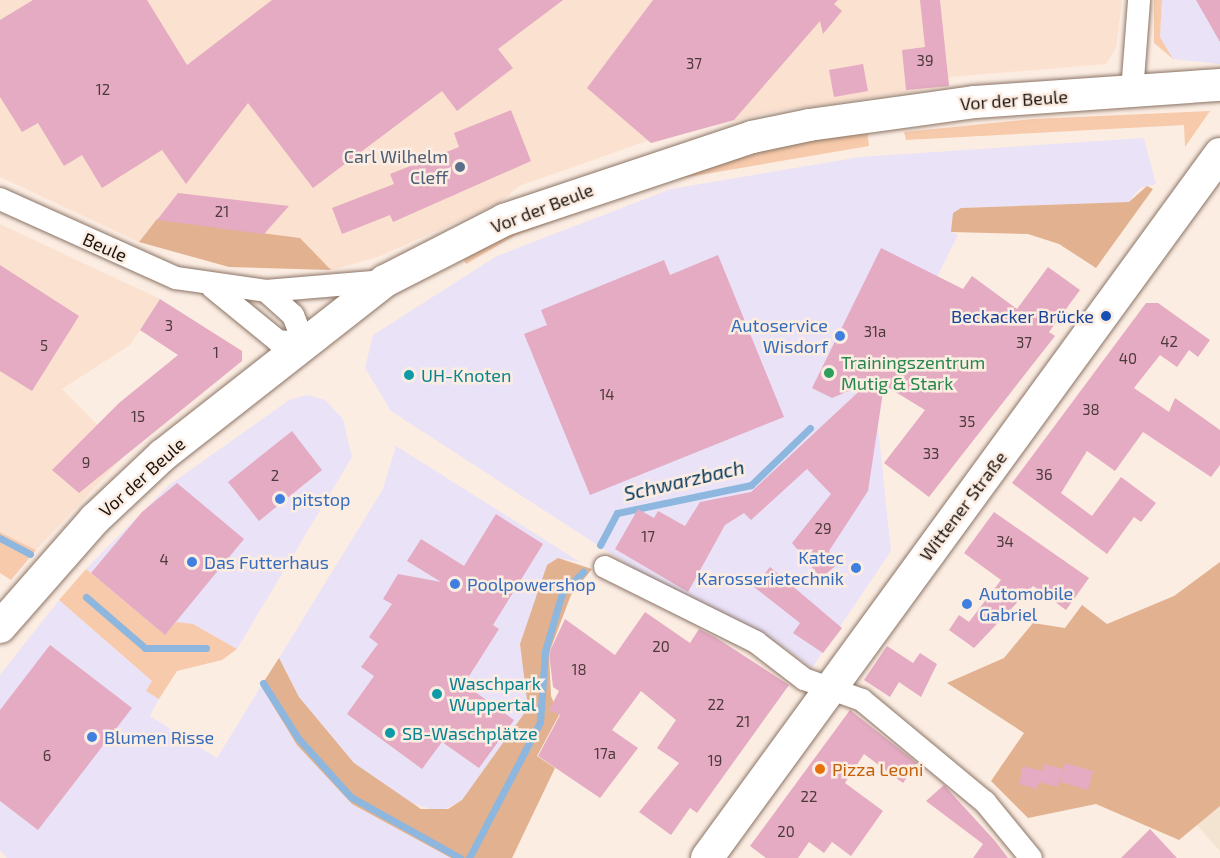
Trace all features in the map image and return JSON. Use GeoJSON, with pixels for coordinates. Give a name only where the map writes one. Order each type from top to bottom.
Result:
{"type":"FeatureCollection","features":[{"type":"Feature","properties":{"kind":"main road","name":"Vor der Beule"},"geometry":{"type":"LineString","coordinates":[[0,627],[139,476],[385,281],[504,220],[752,137],[885,112],[1220,85]]}},
{"type":"Feature","properties":{"kind":"main road","name":"Wittener Straße"},"geometry":{"type":"LineString","coordinates":[[716,855],[830,688],[1220,154]]}},
{"type":"Feature","properties":{"kind":"street"},"geometry":{"type":"LineString","coordinates":[[1132,92],[1139,0]]}},
{"type":"Feature","properties":{"kind":"street","name":"Beule"},"geometry":{"type":"LineString","coordinates":[[0,199],[176,278],[212,287],[266,291],[385,281]]}},
{"type":"Feature","properties":{"kind":"street","name":"Beule"},"geometry":{"type":"LineString","coordinates":[[212,287],[278,341],[304,343]]}},
{"type":"Feature","properties":{"kind":"street"},"geometry":{"type":"LineString","coordinates":[[266,291],[293,315],[304,343]]}},
{"type":"Feature","properties":{"kind":"street"},"geometry":{"type":"LineString","coordinates":[[605,567],[756,642],[804,679],[862,700],[985,802],[1031,858]]}},
{"type":"Feature","properties":{"kind":"shaded area"},"geometry":{"type":"Polygon","coordinates":[[[0,0],[1122,0],[1116,48],[1106,64],[949,77],[949,86],[777,111],[644,142],[519,186],[499,203],[378,257],[331,270],[300,238],[157,219],[139,242],[0,177],[0,0]]]}},
{"type":"Feature","properties":{"kind":"shaded area"},"geometry":{"type":"Polygon","coordinates":[[[1154,0],[1162,0],[1160,37],[1173,59],[1154,43],[1154,0]]]}},
{"type":"Feature","properties":{"kind":"shaded area"},"geometry":{"type":"Polygon","coordinates":[[[1162,0],[1220,0],[1220,64],[1173,59],[1160,37],[1162,0]]]}},
{"type":"Feature","properties":{"kind":"shaded area"},"geometry":{"type":"Polygon","coordinates":[[[1210,111],[1185,147],[1184,125],[906,140],[904,132],[1033,119],[1210,111]]]}},
{"type":"Feature","properties":{"kind":"shaded area"},"geometry":{"type":"Polygon","coordinates":[[[867,130],[869,146],[665,181],[516,235],[466,264],[464,260],[499,238],[727,156],[867,130]]]}},
{"type":"Feature","properties":{"kind":"shaded area"},"geometry":{"type":"Polygon","coordinates":[[[1144,138],[1156,184],[1140,188],[1129,202],[961,208],[951,232],[958,235],[884,384],[878,427],[891,551],[812,668],[782,646],[653,581],[391,411],[365,368],[373,335],[497,256],[671,189],[860,157],[1144,138]]]}},
{"type":"Feature","properties":{"kind":"shaded area"},"geometry":{"type":"Polygon","coordinates":[[[1147,186],[1153,189],[1096,268],[1059,244],[1028,234],[951,232],[953,213],[961,208],[1129,202],[1147,186]]]}},
{"type":"Feature","properties":{"kind":"shaded area"},"geometry":{"type":"Polygon","coordinates":[[[157,219],[300,238],[331,270],[229,267],[139,242],[157,219]]]}},
{"type":"Feature","properties":{"kind":"shaded area"},"geometry":{"type":"Polygon","coordinates":[[[0,224],[160,299],[130,345],[62,389],[126,454],[36,550],[0,532],[0,224]]]}},
{"type":"Feature","properties":{"kind":"shaded area"},"geometry":{"type":"Polygon","coordinates":[[[307,395],[325,400],[343,419],[352,457],[237,649],[193,624],[164,635],[86,569],[168,486],[289,400],[307,395]]]}},
{"type":"Feature","properties":{"kind":"shaded area"},"geometry":{"type":"Polygon","coordinates":[[[396,446],[580,562],[558,558],[520,644],[528,708],[462,800],[440,812],[406,801],[354,763],[299,697],[279,658],[383,489],[396,446]]]}},
{"type":"Feature","properties":{"kind":"shaded area"},"geometry":{"type":"Polygon","coordinates":[[[0,532],[36,550],[11,580],[0,573],[0,532]]]}},
{"type":"Feature","properties":{"kind":"shaded area"},"geometry":{"type":"Polygon","coordinates":[[[558,558],[592,569],[571,595],[549,653],[551,696],[559,715],[537,756],[555,768],[512,858],[451,858],[352,804],[297,745],[261,686],[279,658],[299,697],[354,763],[421,809],[448,809],[462,800],[528,708],[520,644],[547,565],[558,558]]]}},
{"type":"Feature","properties":{"kind":"shaded area"},"geometry":{"type":"Polygon","coordinates":[[[1220,562],[1220,806],[1179,840],[1096,804],[1028,818],[991,781],[1024,733],[947,683],[1004,658],[1033,623],[1065,628],[1082,605],[1107,624],[1174,596],[1220,562]]]}},
{"type":"Feature","properties":{"kind":"shaded area"},"geometry":{"type":"Polygon","coordinates":[[[86,569],[164,634],[176,622],[193,624],[237,649],[222,660],[177,671],[159,699],[146,691],[152,681],[59,600],[86,569]]]}},
{"type":"Feature","properties":{"kind":"shaded area","name":"Blumen Risse"},"geometry":{"type":"Polygon","coordinates":[[[59,600],[152,681],[159,699],[150,716],[217,758],[261,686],[297,745],[352,804],[451,858],[7,858],[0,850],[0,675],[59,600]]]}},
{"type":"Feature","properties":{"kind":"shaded area"},"geometry":{"type":"Polygon","coordinates":[[[1220,806],[1220,851],[1194,822],[1220,806]]]}},
{"type":"Feature","properties":{"kind":"building"},"geometry":{"type":"Polygon","coordinates":[[[33,0],[147,0],[187,65],[272,0],[563,0],[498,49],[513,68],[457,111],[442,91],[313,188],[248,103],[186,184],[162,150],[102,188],[82,155],[64,166],[38,123],[22,132],[0,97],[0,20],[33,0]]]}},
{"type":"Feature","properties":{"kind":"building"},"geometry":{"type":"Polygon","coordinates":[[[653,0],[838,0],[834,4],[842,11],[823,34],[820,21],[734,120],[651,143],[587,88],[653,0]]]}},
{"type":"Feature","properties":{"kind":"building"},"geometry":{"type":"Polygon","coordinates":[[[920,0],[940,0],[949,86],[906,90],[902,50],[925,47],[920,0]]]}},
{"type":"Feature","properties":{"kind":"building"},"geometry":{"type":"Polygon","coordinates":[[[1196,0],[1220,0],[1220,42],[1196,0]]]}},
{"type":"Feature","properties":{"kind":"building"},"geometry":{"type":"Polygon","coordinates":[[[863,64],[868,91],[834,97],[829,70],[863,64]]]}},
{"type":"Feature","properties":{"kind":"building","name":"Carl Wilhelm Cleff"},"geometry":{"type":"Polygon","coordinates":[[[511,110],[531,161],[393,222],[390,215],[342,234],[332,208],[394,184],[390,174],[459,147],[454,133],[511,110]]]}},
{"type":"Feature","properties":{"kind":"building"},"geometry":{"type":"Polygon","coordinates":[[[178,193],[289,206],[264,234],[157,220],[178,193]]]}},
{"type":"Feature","properties":{"kind":"building"},"geometry":{"type":"Polygon","coordinates":[[[881,248],[963,289],[972,276],[1017,309],[1048,267],[1080,290],[1049,332],[1055,336],[929,497],[884,463],[925,410],[884,385],[868,491],[829,551],[839,563],[821,578],[792,543],[831,494],[807,469],[751,520],[744,513],[725,525],[688,592],[615,549],[638,509],[654,518],[658,511],[685,526],[700,502],[751,492],[868,383],[832,398],[812,388],[881,248]]]}},
{"type":"Feature","properties":{"kind":"building"},"geometry":{"type":"Polygon","coordinates":[[[718,255],[784,417],[590,495],[524,334],[547,325],[541,310],[664,260],[670,275],[718,255]]]}},
{"type":"Feature","properties":{"kind":"building"},"geometry":{"type":"Polygon","coordinates":[[[0,265],[79,316],[32,391],[0,371],[0,265]]]}},
{"type":"Feature","properties":{"kind":"building"},"geometry":{"type":"Polygon","coordinates":[[[160,299],[242,351],[242,361],[79,493],[52,470],[119,403],[178,355],[140,330],[160,299]]]}},
{"type":"Feature","properties":{"kind":"building"},"geometry":{"type":"Polygon","coordinates":[[[1146,303],[1158,303],[1210,340],[1198,357],[1189,350],[1177,367],[1160,355],[1134,388],[1169,412],[1175,398],[1220,430],[1220,465],[1211,477],[1143,432],[1115,471],[1087,451],[1061,493],[1092,516],[1121,477],[1156,503],[1141,522],[1134,517],[1107,554],[1012,483],[1146,303]]]}},
{"type":"Feature","properties":{"kind":"building"},"geometry":{"type":"Polygon","coordinates":[[[292,431],[322,470],[259,521],[228,482],[292,431]]]}},
{"type":"Feature","properties":{"kind":"building"},"geometry":{"type":"Polygon","coordinates":[[[177,483],[244,539],[165,635],[91,573],[142,512],[177,483]]]}},
{"type":"Feature","properties":{"kind":"building"},"geometry":{"type":"Polygon","coordinates":[[[994,512],[1089,578],[1066,610],[1033,586],[974,648],[949,630],[959,615],[969,622],[1001,580],[964,553],[994,512]]]}},
{"type":"Feature","properties":{"kind":"building"},"geometry":{"type":"Polygon","coordinates":[[[496,514],[543,544],[493,625],[499,629],[464,684],[514,720],[479,768],[442,742],[422,769],[347,714],[374,676],[361,667],[378,644],[369,637],[392,604],[383,599],[398,574],[441,582],[407,561],[421,539],[464,566],[496,514]]]}},
{"type":"Feature","properties":{"kind":"building"},"geometry":{"type":"Polygon","coordinates":[[[770,567],[842,628],[823,653],[793,633],[800,623],[754,587],[770,567]]]}},
{"type":"Feature","properties":{"kind":"building"},"geometry":{"type":"Polygon","coordinates":[[[645,612],[690,643],[699,629],[715,637],[789,685],[697,813],[690,808],[671,835],[639,812],[679,763],[657,748],[676,720],[641,691],[612,730],[638,748],[600,798],[538,756],[560,715],[549,710],[559,691],[553,687],[549,653],[565,619],[615,655],[645,612]]]}},
{"type":"Feature","properties":{"kind":"building"},"geometry":{"type":"Polygon","coordinates":[[[50,645],[132,708],[38,830],[0,801],[0,710],[50,645]]]}},
{"type":"Feature","properties":{"kind":"building"},"geometry":{"type":"Polygon","coordinates":[[[887,646],[913,663],[920,653],[937,664],[921,697],[899,682],[890,697],[864,680],[887,646]]]}},
{"type":"Feature","properties":{"kind":"building"},"geometry":{"type":"Polygon","coordinates":[[[850,710],[917,763],[903,783],[864,754],[845,783],[883,811],[851,856],[832,842],[824,853],[809,842],[798,858],[766,858],[750,846],[850,710]]]}},
{"type":"Feature","properties":{"kind":"building"},"geometry":{"type":"Polygon","coordinates":[[[1065,763],[1093,771],[1088,790],[1060,782],[1065,763]]]}},
{"type":"Feature","properties":{"kind":"building"},"geometry":{"type":"Polygon","coordinates":[[[1044,764],[1063,769],[1058,787],[1039,782],[1037,789],[1019,784],[1023,766],[1042,771],[1044,764]]]}},
{"type":"Feature","properties":{"kind":"building"},"geometry":{"type":"Polygon","coordinates":[[[944,785],[1008,858],[973,858],[983,844],[926,801],[944,785]]]}},
{"type":"Feature","properties":{"kind":"building"},"geometry":{"type":"Polygon","coordinates":[[[1150,829],[1177,858],[1121,858],[1150,829]]]}},
{"type":"Feature","properties":{"kind":"waterway","name":"Schwarzbach"},"geometry":{"type":"LineString","coordinates":[[600,545],[617,513],[751,485],[810,428]]}},
{"type":"Feature","properties":{"kind":"waterway"},"geometry":{"type":"LineString","coordinates":[[0,538],[30,554]]}},
{"type":"Feature","properties":{"kind":"waterway","name":"Schwarzbach"},"geometry":{"type":"LineString","coordinates":[[469,858],[540,722],[545,651],[562,593],[583,572]]}},
{"type":"Feature","properties":{"kind":"waterway"},"geometry":{"type":"LineString","coordinates":[[86,597],[145,648],[206,648]]}},
{"type":"Feature","properties":{"kind":"waterway"},"geometry":{"type":"LineString","coordinates":[[263,683],[298,738],[351,797],[460,858]]}},
{"type":"Feature","properties":{"kind":"place","name":"Carl Wilhelm Cleff"},"geometry":{"type":"Point","coordinates":[460,167]}},
{"type":"Feature","properties":{"kind":"place","name":"Beckacker Brücke"},"geometry":{"type":"Point","coordinates":[1106,316]}},
{"type":"Feature","properties":{"kind":"place","name":"Autoservice Wisdorf"},"geometry":{"type":"Point","coordinates":[840,336]}},
{"type":"Feature","properties":{"kind":"place","name":"Trainingszentrum Mutig & Stark"},"geometry":{"type":"Point","coordinates":[829,373]}},
{"type":"Feature","properties":{"kind":"place","name":"UH-Knoten"},"geometry":{"type":"Point","coordinates":[409,375]}},
{"type":"Feature","properties":{"kind":"place","name":"pitstop"},"geometry":{"type":"Point","coordinates":[280,499]}},
{"type":"Feature","properties":{"kind":"place","name":"Das Futterhaus"},"geometry":{"type":"Point","coordinates":[192,562]}},
{"type":"Feature","properties":{"kind":"place","name":"Katec Karosserietechnik"},"geometry":{"type":"Point","coordinates":[856,568]}},
{"type":"Feature","properties":{"kind":"place","name":"Poolpowershop"},"geometry":{"type":"Point","coordinates":[455,584]}},
{"type":"Feature","properties":{"kind":"place","name":"Automobile Gabriel"},"geometry":{"type":"Point","coordinates":[967,604]}},
{"type":"Feature","properties":{"kind":"place","name":"Waschpark Wuppertal"},"geometry":{"type":"Point","coordinates":[437,694]}},
{"type":"Feature","properties":{"kind":"place","name":"SB-Waschplätze"},"geometry":{"type":"Point","coordinates":[390,733]}},
{"type":"Feature","properties":{"kind":"place","name":"Blumen Risse"},"geometry":{"type":"Point","coordinates":[92,737]}},
{"type":"Feature","properties":{"kind":"place","name":"Pizza Leoni"},"geometry":{"type":"Point","coordinates":[820,769]}}]}
